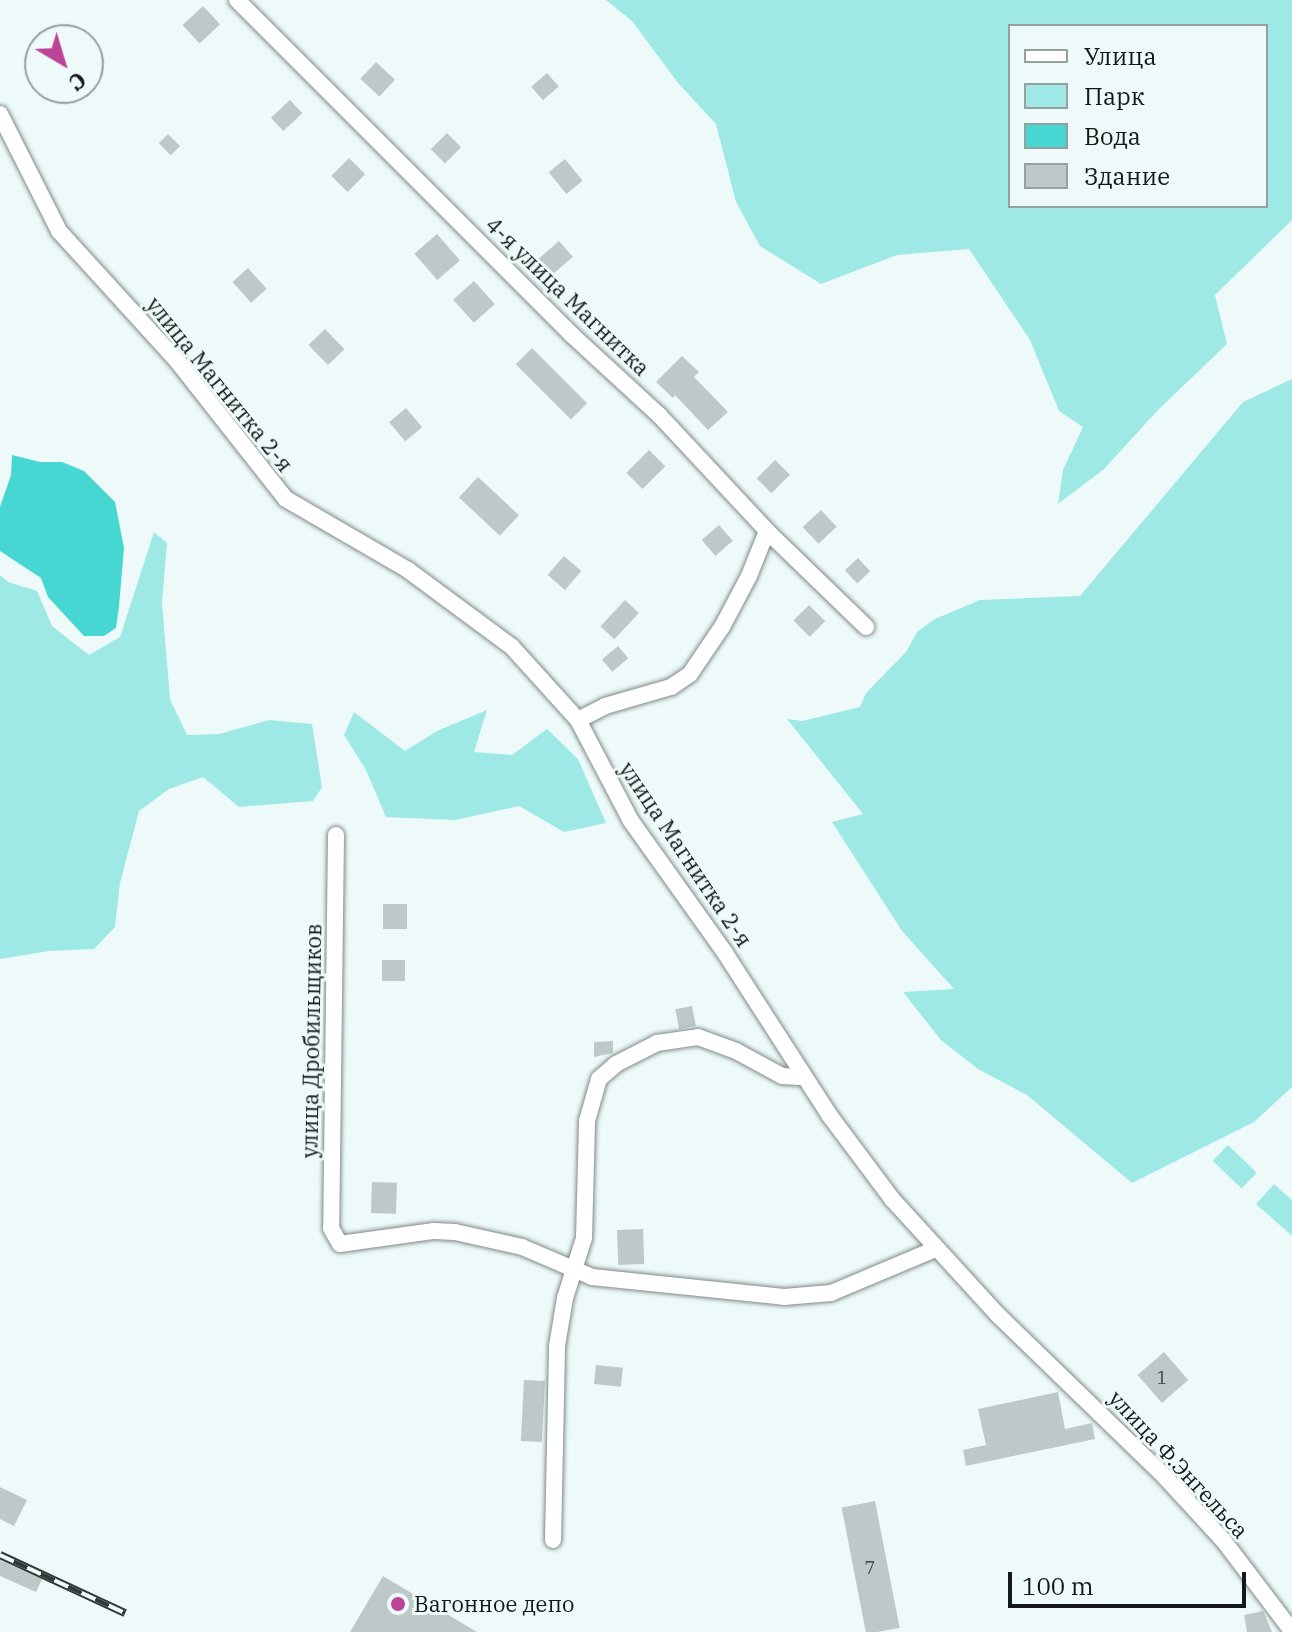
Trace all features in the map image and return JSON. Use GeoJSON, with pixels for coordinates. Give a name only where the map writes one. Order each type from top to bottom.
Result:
{"type":"FeatureCollection","features":[{"type":"Feature","properties":{"kind":"street","name":"4-я улица Магнитка"},"geometry":{"type":"LineString","coordinates":[[237,0],[572,335],[659,415],[767,531],[866,627]]}},
{"type":"Feature","properties":{"kind":"street","name":"улица Магнитка 2-я"},"geometry":{"type":"LineString","coordinates":[[0,114],[59,231],[178,362],[286,499],[408,570],[512,647],[578,720],[631,821],[725,953],[804,1077],[869,1169],[935,1249],[1056,1372]]}},
{"type":"Feature","properties":{"kind":"street"},"geometry":{"type":"LineString","coordinates":[[578,720],[605,706],[671,687],[690,674],[706,656],[736,602],[767,531]]}},
{"type":"Feature","properties":{"kind":"street","name":"улица Дробильщиков"},"geometry":{"type":"LineString","coordinates":[[336,835],[331,1228],[340,1244],[434,1231],[455,1232],[522,1247],[574,1268]]}},
{"type":"Feature","properties":{"kind":"street"},"geometry":{"type":"LineString","coordinates":[[553,1540],[557,1346],[574,1268],[584,1238],[587,1121],[599,1079],[616,1064],[657,1043],[698,1037],[736,1051],[782,1076],[804,1077]]}},
{"type":"Feature","properties":{"kind":"street"},"geometry":{"type":"LineString","coordinates":[[574,1268],[614,1281],[805,1296],[854,1285],[935,1249]]}},
{"type":"Feature","properties":{"kind":"street","name":"улица Ф.Энгельса"},"geometry":{"type":"LineString","coordinates":[[1056,1372],[1127,1437],[1213,1530],[1292,1631]]}},
{"type":"Feature","properties":{"kind":"green space"},"geometry":{"type":"Polygon","coordinates":[[[606,0],[1292,0],[1292,220],[1215,295],[1227,344],[1158,410],[1104,469],[1058,504],[1063,470],[1083,427],[1059,411],[1030,340],[969,249],[897,255],[821,284],[760,246],[736,202],[716,124],[678,83],[632,21],[606,0]]]}},
{"type":"Feature","properties":{"kind":"green space"},"geometry":{"type":"Polygon","coordinates":[[[1292,379],[1292,1087],[1254,1122],[1132,1183],[1027,1095],[978,1069],[941,1040],[903,992],[954,989],[902,931],[832,822],[863,814],[787,719],[802,721],[860,707],[866,693],[906,652],[917,632],[935,619],[980,600],[1080,596],[1243,402],[1292,379]]]}},
{"type":"Feature","properties":{"kind":"green space"},"geometry":{"type":"Polygon","coordinates":[[[154,532],[167,543],[162,603],[170,699],[187,735],[219,734],[269,720],[312,724],[322,787],[313,801],[239,807],[203,777],[169,789],[139,811],[120,883],[115,927],[94,949],[49,951],[0,959],[0,575],[8,582],[37,591],[52,626],[89,655],[120,637],[154,532]]]}},
{"type":"Feature","properties":{"kind":"green space"},"geometry":{"type":"Polygon","coordinates":[[[487,710],[474,752],[512,755],[547,729],[578,759],[606,823],[564,832],[519,806],[455,820],[386,817],[366,770],[344,735],[354,712],[405,751],[437,731],[487,710]]]}},
{"type":"Feature","properties":{"kind":"green space"},"geometry":{"type":"Polygon","coordinates":[[[1228,1145],[1257,1173],[1241,1189],[1213,1161],[1228,1145]]]}},
{"type":"Feature","properties":{"kind":"green space"},"geometry":{"type":"Polygon","coordinates":[[[1274,1184],[1292,1200],[1292,1236],[1256,1204],[1274,1184]]]}},
{"type":"Feature","properties":{"kind":"water"},"geometry":{"type":"Polygon","coordinates":[[[12,455],[40,462],[62,462],[84,471],[115,502],[124,548],[116,628],[104,636],[84,636],[48,597],[41,578],[0,551],[0,507],[11,475],[12,455]]]}},
{"type":"Feature","properties":{"kind":"building"},"geometry":{"type":"Polygon","coordinates":[[[203,6],[220,24],[200,43],[183,25],[203,6]]]}},
{"type":"Feature","properties":{"kind":"building"},"geometry":{"type":"Polygon","coordinates":[[[376,62],[395,80],[379,97],[360,79],[376,62]]]}},
{"type":"Feature","properties":{"kind":"building"},"geometry":{"type":"Polygon","coordinates":[[[547,73],[559,87],[543,100],[531,87],[547,73]]]}},
{"type":"Feature","properties":{"kind":"building"},"geometry":{"type":"Polygon","coordinates":[[[290,100],[302,113],[283,131],[271,118],[290,100]]]}},
{"type":"Feature","properties":{"kind":"building"},"geometry":{"type":"Polygon","coordinates":[[[447,133],[461,147],[445,163],[431,149],[447,133]]]}},
{"type":"Feature","properties":{"kind":"building"},"geometry":{"type":"Polygon","coordinates":[[[168,134],[180,146],[171,155],[159,143],[168,134]]]}},
{"type":"Feature","properties":{"kind":"building"},"geometry":{"type":"Polygon","coordinates":[[[349,158],[365,174],[348,192],[331,176],[349,158]]]}},
{"type":"Feature","properties":{"kind":"building"},"geometry":{"type":"Polygon","coordinates":[[[565,159],[583,181],[566,194],[549,172],[565,159]]]}},
{"type":"Feature","properties":{"kind":"building"},"geometry":{"type":"Polygon","coordinates":[[[437,234],[460,260],[437,280],[414,254],[437,234]]]}},
{"type":"Feature","properties":{"kind":"building"},"geometry":{"type":"Polygon","coordinates":[[[559,241],[573,257],[552,275],[538,259],[559,241]]]}},
{"type":"Feature","properties":{"kind":"building"},"geometry":{"type":"Polygon","coordinates":[[[248,268],[267,289],[251,303],[232,282],[248,268]]]}},
{"type":"Feature","properties":{"kind":"building"},"geometry":{"type":"Polygon","coordinates":[[[474,281],[495,304],[474,323],[453,300],[474,281]]]}},
{"type":"Feature","properties":{"kind":"building"},"geometry":{"type":"Polygon","coordinates":[[[603,322],[640,356],[629,368],[592,334],[603,322]]]}},
{"type":"Feature","properties":{"kind":"building"},"geometry":{"type":"Polygon","coordinates":[[[325,329],[344,349],[328,365],[308,345],[325,329]]]}},
{"type":"Feature","properties":{"kind":"building"},"geometry":{"type":"Polygon","coordinates":[[[532,348],[587,403],[571,419],[516,364],[532,348]]]}},
{"type":"Feature","properties":{"kind":"building"},"geometry":{"type":"Polygon","coordinates":[[[682,356],[699,372],[694,377],[728,412],[708,430],[675,395],[673,398],[656,382],[682,356]]]}},
{"type":"Feature","properties":{"kind":"building"},"geometry":{"type":"Polygon","coordinates":[[[406,408],[422,427],[405,441],[389,422],[406,408]]]}},
{"type":"Feature","properties":{"kind":"building"},"geometry":{"type":"Polygon","coordinates":[[[649,450],[665,466],[643,489],[626,473],[649,450]]]}},
{"type":"Feature","properties":{"kind":"building"},"geometry":{"type":"Polygon","coordinates":[[[775,460],[790,475],[771,493],[757,478],[775,460]]]}},
{"type":"Feature","properties":{"kind":"building"},"geometry":{"type":"Polygon","coordinates":[[[478,477],[519,515],[500,536],[459,497],[478,477]]]}},
{"type":"Feature","properties":{"kind":"building"},"geometry":{"type":"Polygon","coordinates":[[[821,510],[837,527],[818,544],[803,527],[821,510]]]}},
{"type":"Feature","properties":{"kind":"building"},"geometry":{"type":"Polygon","coordinates":[[[719,525],[733,541],[715,556],[702,540],[719,525]]]}},
{"type":"Feature","properties":{"kind":"building"},"geometry":{"type":"Polygon","coordinates":[[[564,556],[581,571],[565,590],[548,575],[564,556]]]}},
{"type":"Feature","properties":{"kind":"building"},"geometry":{"type":"Polygon","coordinates":[[[858,558],[870,571],[857,583],[845,570],[858,558]]]}},
{"type":"Feature","properties":{"kind":"building"},"geometry":{"type":"Polygon","coordinates":[[[625,600],[639,613],[614,639],[600,626],[625,600]]]}},
{"type":"Feature","properties":{"kind":"building"},"geometry":{"type":"Polygon","coordinates":[[[809,605],[825,621],[810,637],[793,621],[809,605]]]}},
{"type":"Feature","properties":{"kind":"building"},"geometry":{"type":"Polygon","coordinates":[[[618,646],[628,658],[612,672],[602,659],[618,646]]]}},
{"type":"Feature","properties":{"kind":"building"},"geometry":{"type":"Polygon","coordinates":[[[383,904],[407,904],[407,929],[383,929],[383,904]]]}},
{"type":"Feature","properties":{"kind":"building"},"geometry":{"type":"Polygon","coordinates":[[[382,960],[405,960],[405,981],[382,981],[382,960]]]}},
{"type":"Feature","properties":{"kind":"building"},"geometry":{"type":"Polygon","coordinates":[[[692,1006],[696,1026],[679,1029],[675,1009],[692,1006]]]}},
{"type":"Feature","properties":{"kind":"building"},"geometry":{"type":"Polygon","coordinates":[[[613,1041],[613,1053],[594,1057],[594,1042],[613,1041]]]}},
{"type":"Feature","properties":{"kind":"building"},"geometry":{"type":"Polygon","coordinates":[[[372,1182],[397,1183],[396,1214],[371,1213],[372,1182]]]}},
{"type":"Feature","properties":{"kind":"building"},"geometry":{"type":"Polygon","coordinates":[[[643,1229],[644,1264],[618,1265],[617,1230],[643,1229]]]}},
{"type":"Feature","properties":{"kind":"building"},"geometry":{"type":"Polygon","coordinates":[[[1164,1352],[1188,1380],[1162,1403],[1138,1375],[1164,1352]]]}},
{"type":"Feature","properties":{"kind":"building"},"geometry":{"type":"Polygon","coordinates":[[[596,1365],[623,1368],[621,1387],[594,1384],[596,1365]]]}},
{"type":"Feature","properties":{"kind":"building"},"geometry":{"type":"Polygon","coordinates":[[[524,1380],[545,1381],[542,1442],[521,1441],[524,1380]]]}},
{"type":"Feature","properties":{"kind":"building"},"geometry":{"type":"Polygon","coordinates":[[[1058,1392],[1065,1429],[1092,1423],[1095,1439],[966,1466],[963,1450],[986,1445],[978,1409],[1058,1392]]]}},
{"type":"Feature","properties":{"kind":"building"},"geometry":{"type":"Polygon","coordinates":[[[0,1487],[27,1500],[14,1526],[0,1519],[0,1487]]]}},
{"type":"Feature","properties":{"kind":"building"},"geometry":{"type":"Polygon","coordinates":[[[875,1501],[900,1628],[866,1632],[842,1507],[875,1501]]]}},
{"type":"Feature","properties":{"kind":"building"},"geometry":{"type":"Polygon","coordinates":[[[0,1560],[42,1579],[36,1592],[0,1576],[0,1560]]]}},
{"type":"Feature","properties":{"kind":"building","name":"Вагонное депо"},"geometry":{"type":"Polygon","coordinates":[[[383,1576],[477,1632],[350,1632],[383,1576]]]}},
{"type":"Feature","properties":{"kind":"building"},"geometry":{"type":"Polygon","coordinates":[[[1263,1611],[1272,1632],[1247,1632],[1244,1615],[1263,1611]]]}},
{"type":"Feature","properties":{"kind":"railway"},"geometry":{"type":"LineString","coordinates":[[0,1555],[125,1613]]}},
{"type":"Feature","properties":{"kind":"place","name":"Вагонное депо"},"geometry":{"type":"Point","coordinates":[398,1604]}}]}
